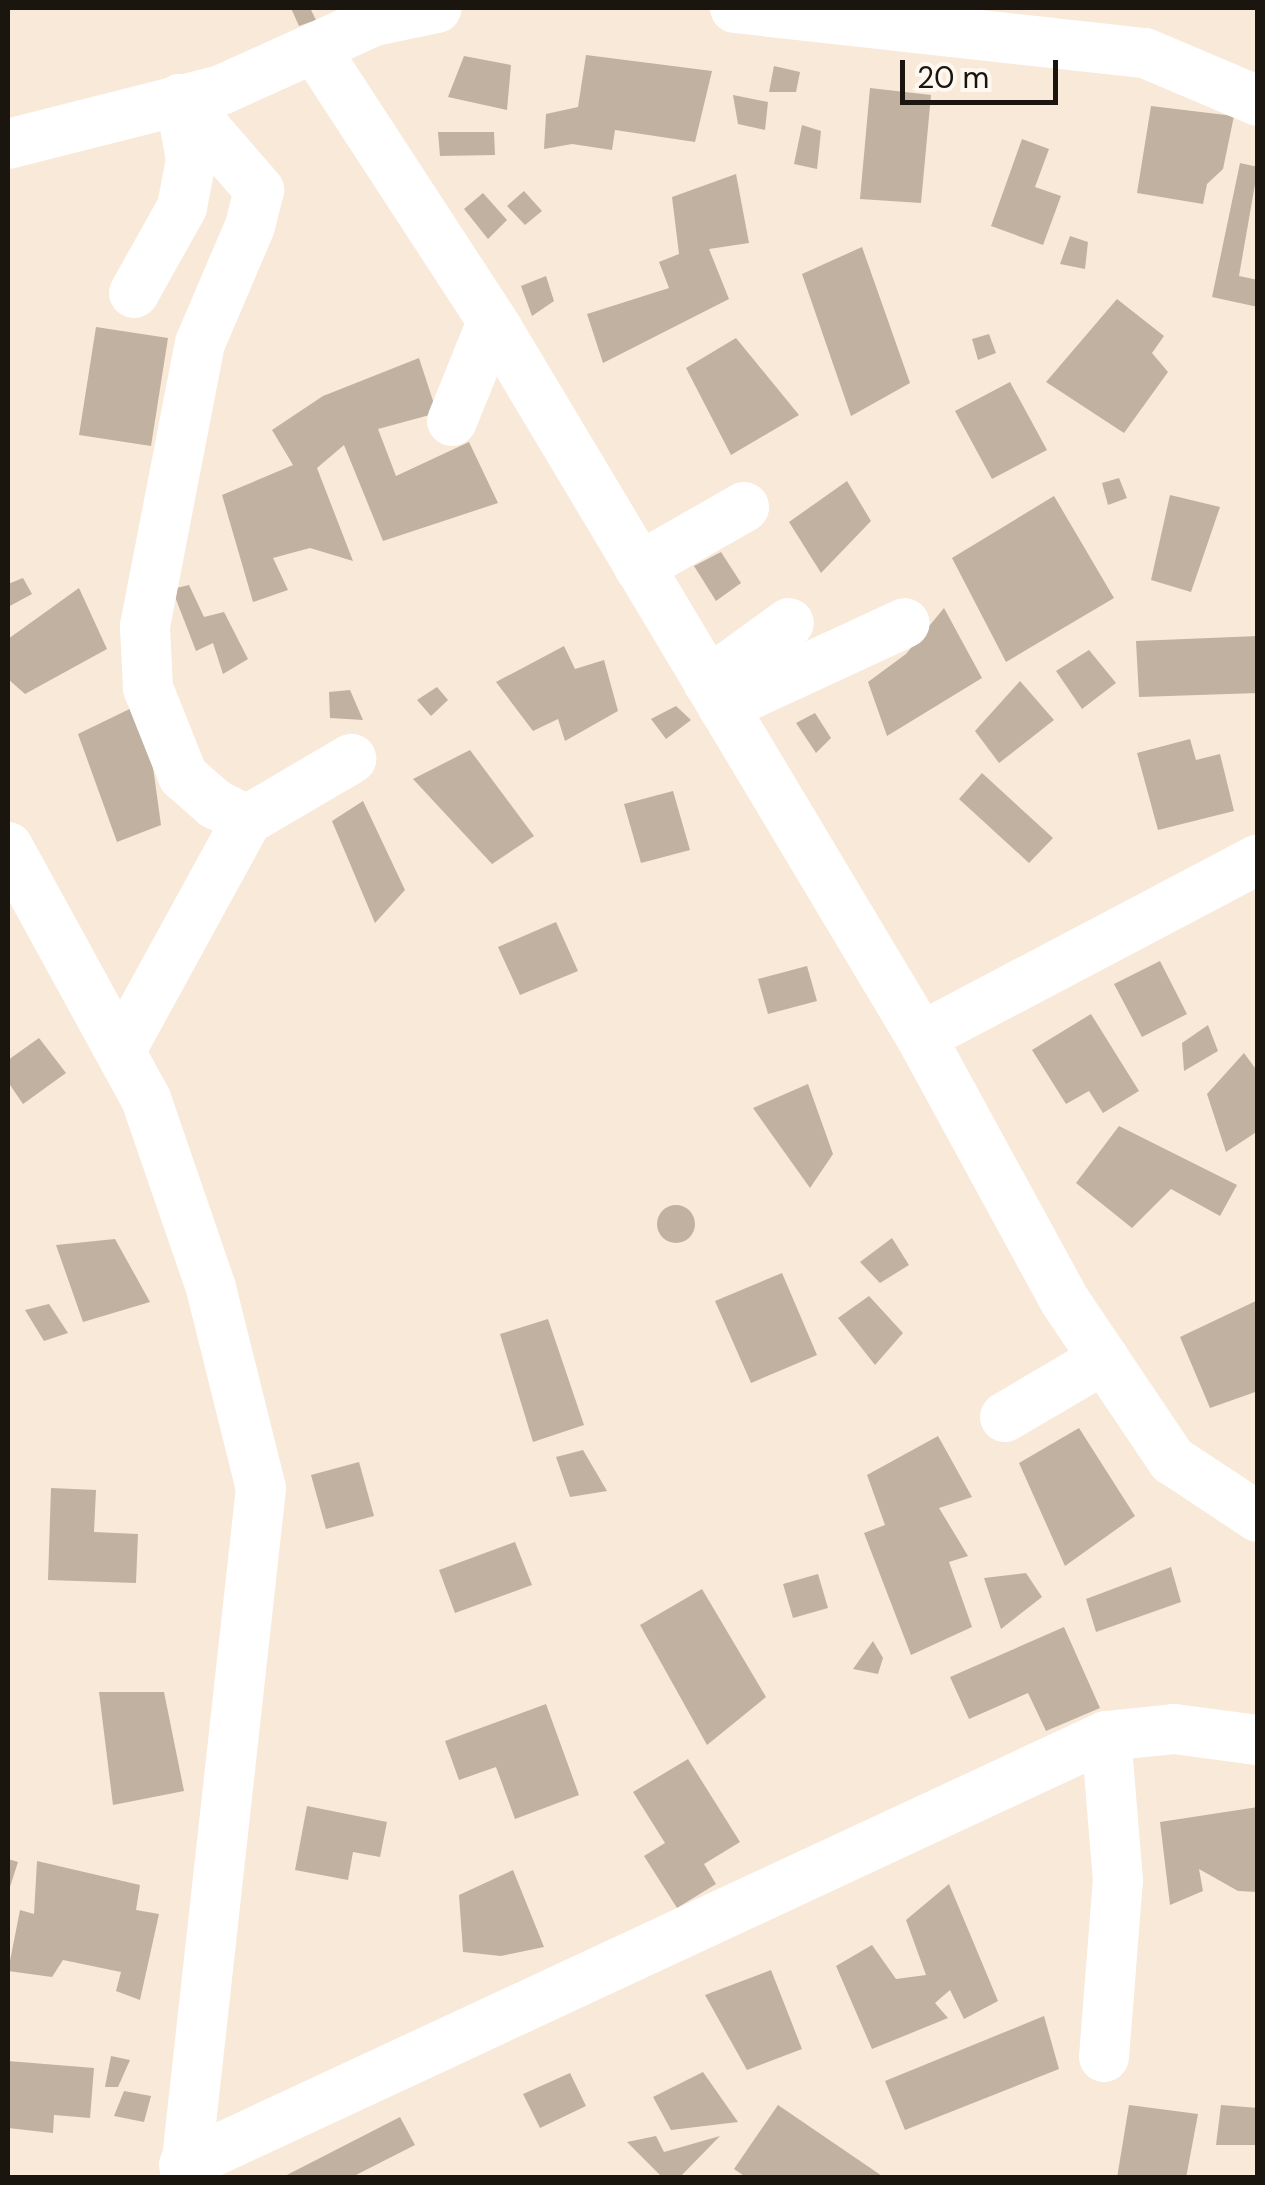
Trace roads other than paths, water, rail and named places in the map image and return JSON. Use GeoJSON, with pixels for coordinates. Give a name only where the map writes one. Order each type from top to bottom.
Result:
{"type":"FeatureCollection","features":[{"type":"Feature","properties":{"kind":"street"},"geometry":{"type":"LineString","coordinates":[[8,144],[180,100],[315,50],[378,14],[436,8]]}},
{"type":"Feature","properties":{"kind":"street"},"geometry":{"type":"LineString","coordinates":[[735,8],[1145,53],[1258,101]]}},
{"type":"Feature","properties":{"kind":"street"},"geometry":{"type":"LineString","coordinates":[[315,50],[492,322],[716,695],[921,1038],[1065,1301],[1172,1460],[1258,1517]]}},
{"type":"Feature","properties":{"kind":"street"},"geometry":{"type":"LineString","coordinates":[[134,294],[182,206],[191,160],[180,100]]}},
{"type":"Feature","properties":{"kind":"street"},"geometry":{"type":"LineString","coordinates":[[180,100],[258,190],[250,226],[200,343],[145,627],[148,688],[182,776],[214,804],[248,820]]}},
{"type":"Feature","properties":{"kind":"street"},"geometry":{"type":"LineString","coordinates":[[452,421],[492,322]]}},
{"type":"Feature","properties":{"kind":"street"},"geometry":{"type":"LineString","coordinates":[[639,567],[744,507]]}},
{"type":"Feature","properties":{"kind":"street"},"geometry":{"type":"LineString","coordinates":[[716,695],[789,623]]}},
{"type":"Feature","properties":{"kind":"street"},"geometry":{"type":"LineString","coordinates":[[716,695],[904,623]]}},
{"type":"Feature","properties":{"kind":"street"},"geometry":{"type":"LineString","coordinates":[[121,1050],[248,820],[351,759]]}},
{"type":"Feature","properties":{"kind":"street"},"geometry":{"type":"LineString","coordinates":[[8,847],[146,1099],[211,1288],[261,1488],[185,2171]]}},
{"type":"Feature","properties":{"kind":"street"},"geometry":{"type":"LineString","coordinates":[[921,1038],[1258,859]]}},
{"type":"Feature","properties":{"kind":"street"},"geometry":{"type":"LineString","coordinates":[[1005,1416],[1104,1358]]}},
{"type":"Feature","properties":{"kind":"street"},"geometry":{"type":"LineString","coordinates":[[185,2171],[1106,1736],[1174,1729],[1258,1740]]}},
{"type":"Feature","properties":{"kind":"street"},"geometry":{"type":"LineString","coordinates":[[1104,2057],[1118,1882],[1106,1736]]}}]}
